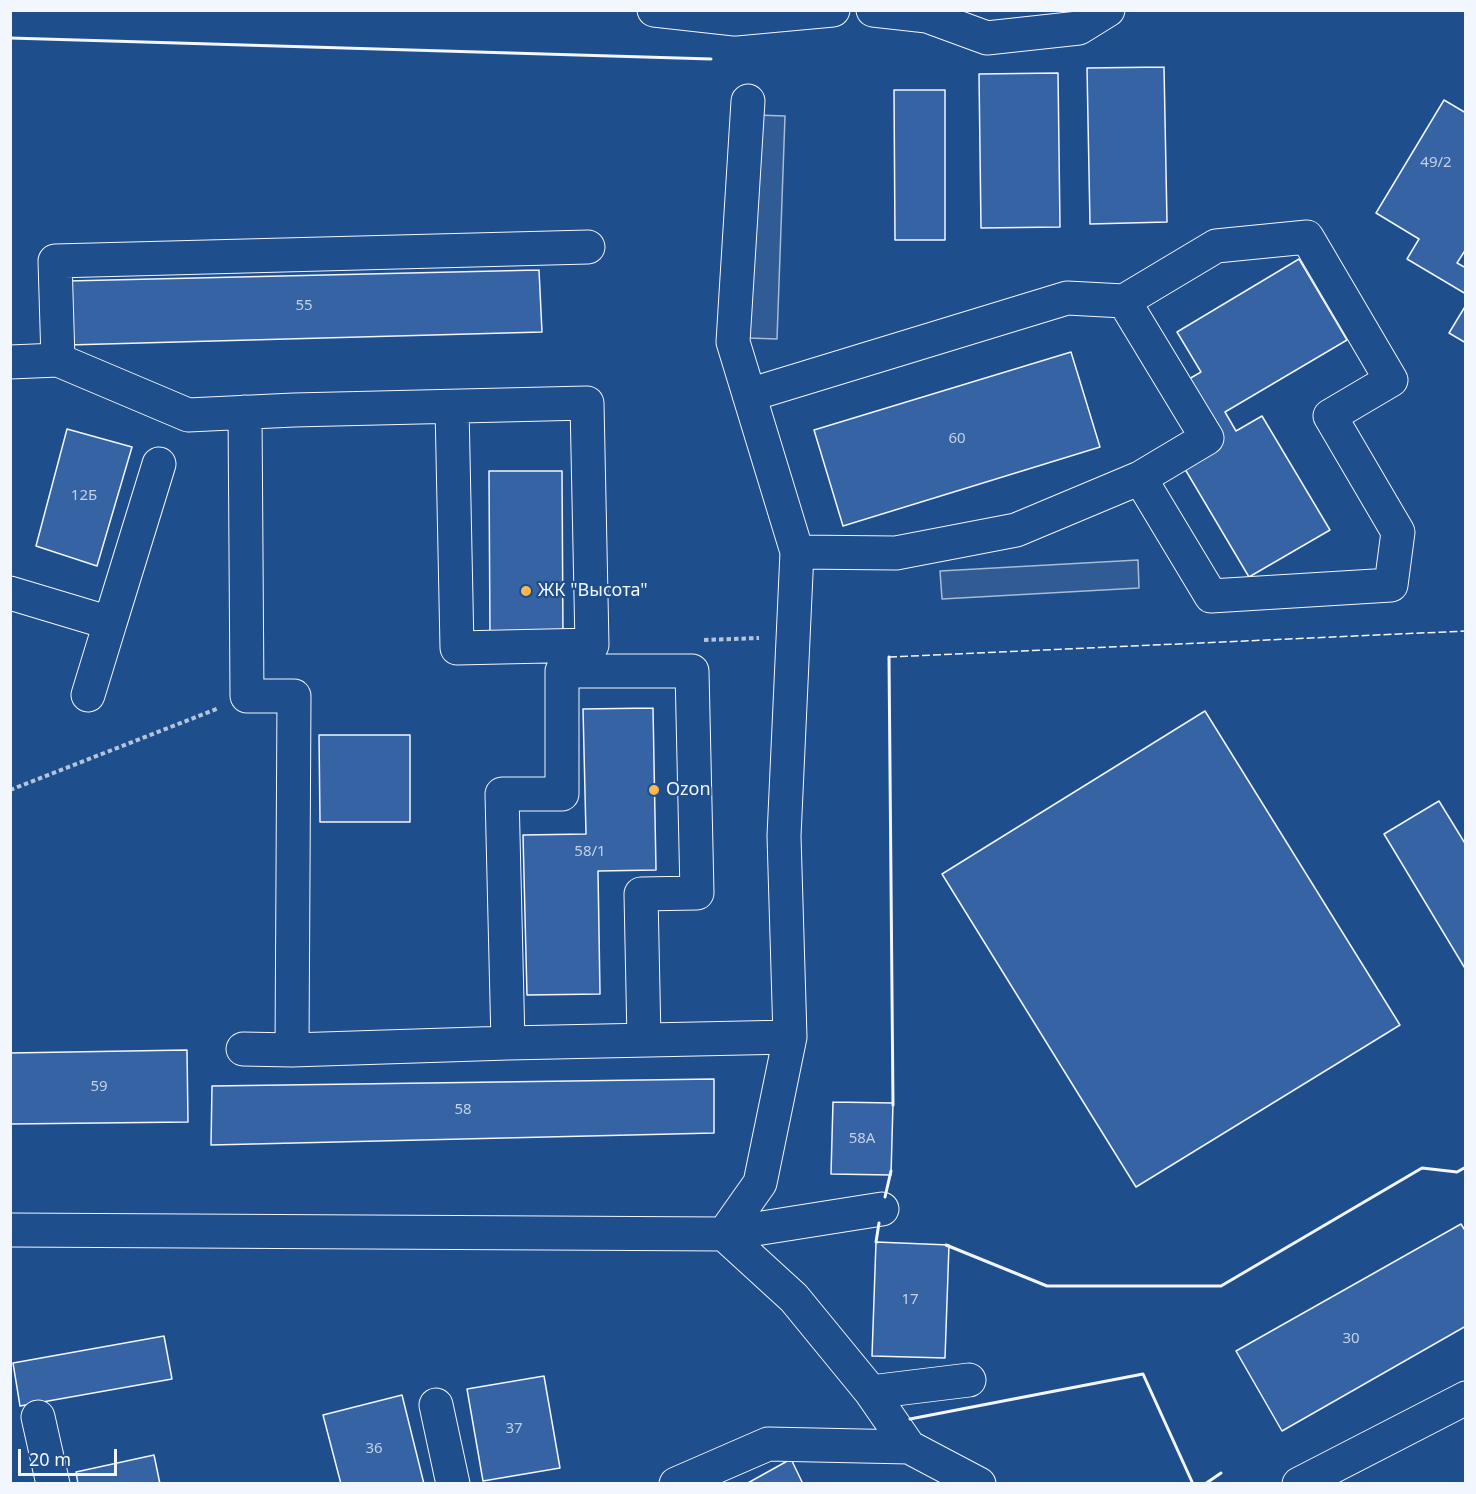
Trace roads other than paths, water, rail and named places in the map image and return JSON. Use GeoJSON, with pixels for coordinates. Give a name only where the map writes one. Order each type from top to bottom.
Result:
{"type":"FeatureCollection","features":[{"type":"Feature","properties":{"kind":"street"},"geometry":{"type":"LineString","coordinates":[[654,10],[735,18],[833,10]]}},
{"type":"Feature","properties":{"kind":"street"},"geometry":{"type":"LineString","coordinates":[[873,10],[927,16],[987,38],[1079,28],[1108,10]]}},
{"type":"Feature","properties":{"kind":"street"},"geometry":{"type":"LineString","coordinates":[[724,1234],[760,1183],[790,1037],[784,836],[797,552],[733,342],[747,101]]}},
{"type":"Feature","properties":{"kind":"street"},"geometry":{"type":"LineString","coordinates":[[749,396],[1067,298],[1124,301],[1216,246],[1307,237],[1391,380],[1330,416],[1398,532],[1391,585],[1211,596],[1140,478]]}},
{"type":"Feature","properties":{"kind":"street"},"geometry":{"type":"LineString","coordinates":[[58,360],[55,261],[588,247]]}},
{"type":"Feature","properties":{"kind":"street"},"geometry":{"type":"LineString","coordinates":[[797,552],[896,554],[1016,530],[1140,478],[1207,438],[1124,301]]}},
{"type":"Feature","properties":{"kind":"street"},"geometry":{"type":"LineString","coordinates":[[10,362],[58,360],[188,415],[245,412],[587,403],[592,645],[457,648],[452,407]]}},
{"type":"Feature","properties":{"kind":"street"},"geometry":{"type":"LineString","coordinates":[[245,412],[247,696],[294,696],[292,1050]]}},
{"type":"Feature","properties":{"kind":"street"},"geometry":{"type":"LineString","coordinates":[[88,695],[159,464]]}},
{"type":"Feature","properties":{"kind":"street"},"geometry":{"type":"LineString","coordinates":[[10,593],[110,623]]}},
{"type":"Feature","properties":{"kind":"street"},"geometry":{"type":"LineString","coordinates":[[508,1042],[502,794],[562,794],[561,672],[692,671],[697,893],[641,894],[644,1040]]}},
{"type":"Feature","properties":{"kind":"street"},"geometry":{"type":"LineString","coordinates":[[243,1049],[292,1050],[508,1042],[790,1037]]}},
{"type":"Feature","properties":{"kind":"street"},"geometry":{"type":"LineString","coordinates":[[10,1230],[724,1234],[882,1209]]}},
{"type":"Feature","properties":{"kind":"street"},"geometry":{"type":"LineString","coordinates":[[724,1234],[794,1298],[871,1392],[909,1447]]}},
{"type":"Feature","properties":{"kind":"street"},"geometry":{"type":"LineString","coordinates":[[871,1392],[969,1380]]}},
{"type":"Feature","properties":{"kind":"street"},"geometry":{"type":"LineString","coordinates":[[1299,1484],[1466,1398]]}},
{"type":"Feature","properties":{"kind":"street"},"geometry":{"type":"LineString","coordinates":[[436,1405],[453,1484]]}},
{"type":"Feature","properties":{"kind":"street"},"geometry":{"type":"LineString","coordinates":[[38,1417],[52,1484]]}},
{"type":"Feature","properties":{"kind":"street"},"geometry":{"type":"LineString","coordinates":[[676,1484],[768,1444],[909,1447],[980,1484]]}},
{"type":"Feature","properties":{"kind":"place","name":"ЖК \"Высота\""},"geometry":{"type":"Point","coordinates":[526,591]}},
{"type":"Feature","properties":{"kind":"place","name":"Ozon"},"geometry":{"type":"Point","coordinates":[654,790]}}]}
